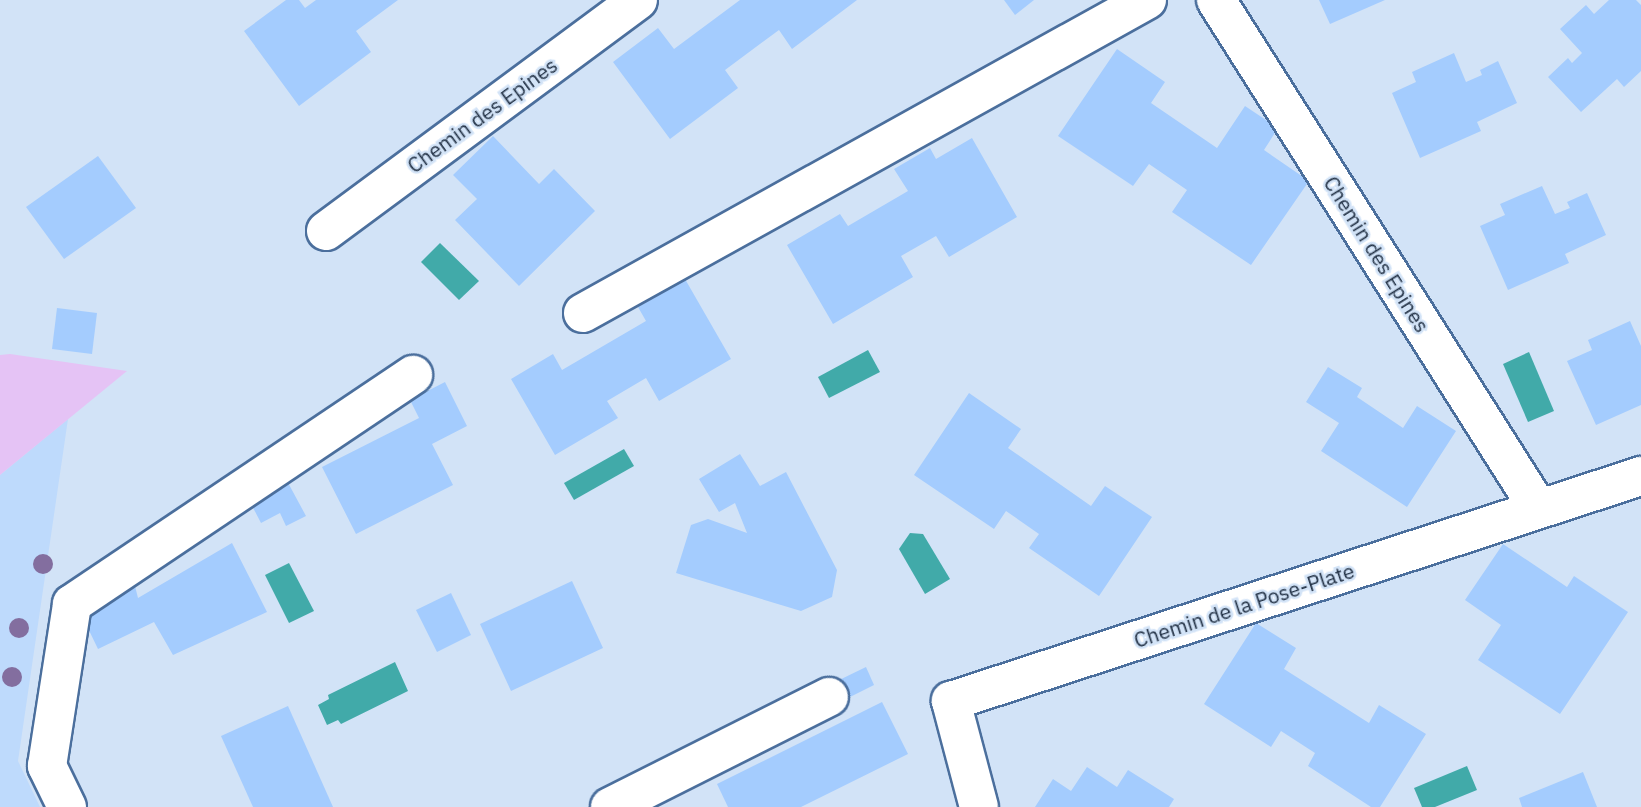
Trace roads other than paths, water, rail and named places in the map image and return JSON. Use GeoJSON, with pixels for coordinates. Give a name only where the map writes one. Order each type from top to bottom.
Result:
{"type":"FeatureCollection","features":[{"type":"Feature","properties":{"kind":"street","name":"Chemin des Epines"},"geometry":{"type":"LineString","coordinates":[[326,231],[638,0]]}},
{"type":"Feature","properties":{"kind":"street"},"geometry":{"type":"LineString","coordinates":[[583,313],[1147,0]]}},
{"type":"Feature","properties":{"kind":"street","name":"Chemin des Epines"},"geometry":{"type":"LineString","coordinates":[[1216,0],[1538,508]]}},
{"type":"Feature","properties":{"kind":"street"},"geometry":{"type":"LineString","coordinates":[[67,807],[47,766],[72,604],[413,375]]}},
{"type":"Feature","properties":{"kind":"street","name":"Chemin de la Pose-Plate"},"geometry":{"type":"LineString","coordinates":[[979,807],[951,701],[1641,476]]}},
{"type":"Feature","properties":{"kind":"street"},"geometry":{"type":"LineString","coordinates":[[610,807],[829,697]]}}]}
